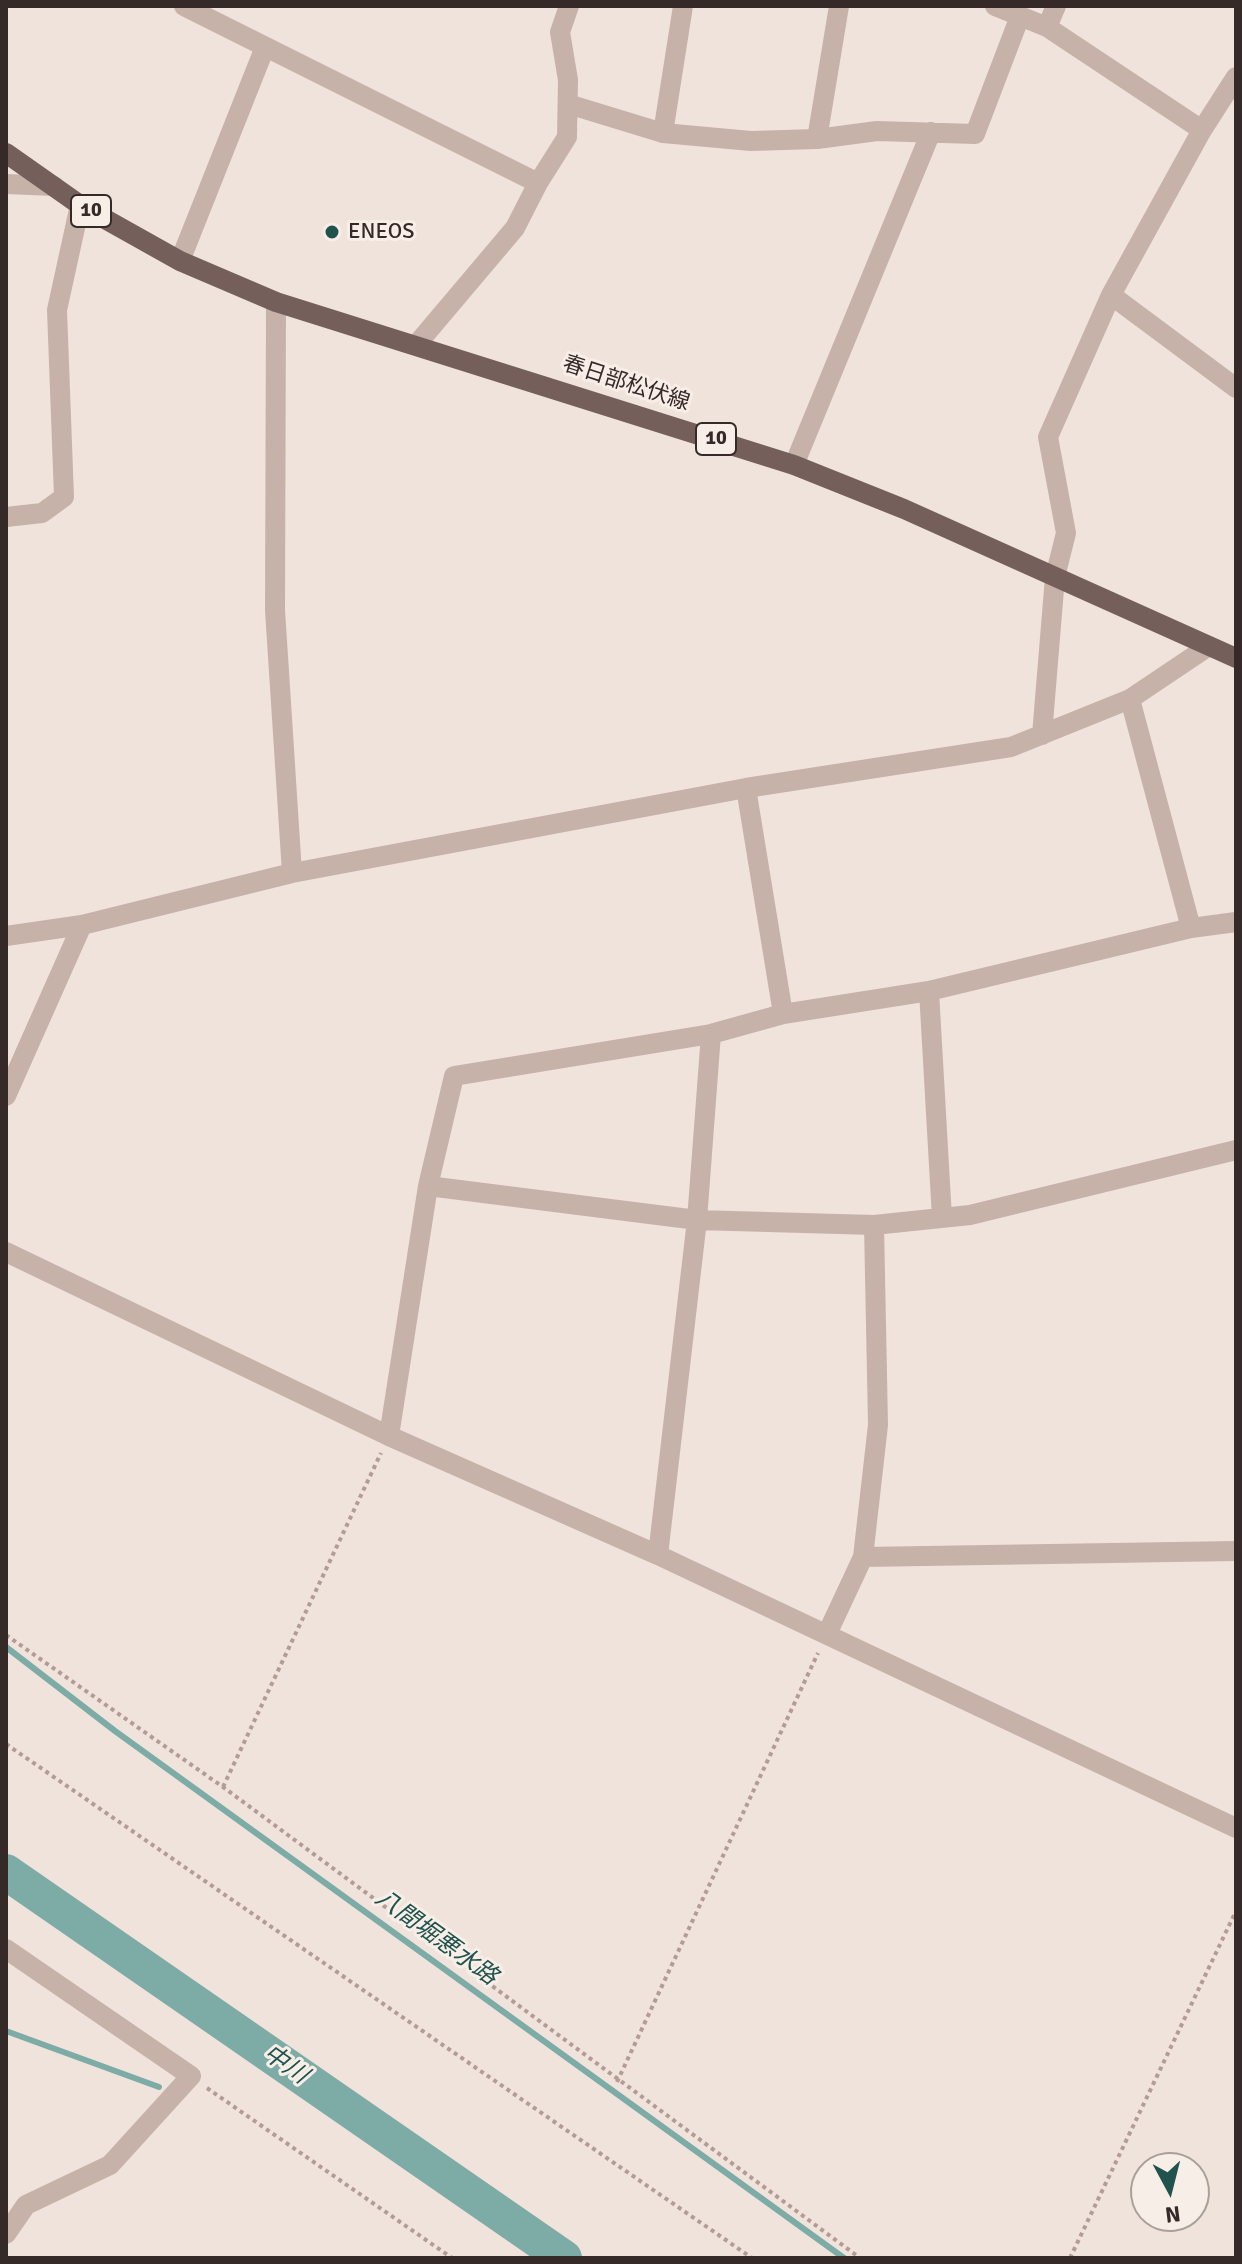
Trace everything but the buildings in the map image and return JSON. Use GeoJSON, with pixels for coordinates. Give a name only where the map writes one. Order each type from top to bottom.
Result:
{"type":"FeatureCollection","features":[{"type":"Feature","properties":{"kind":"main road","name":"春日部松伏線"},"geometry":{"type":"LineString","coordinates":[[6,153],[80,205],[180,261],[276,302],[794,465],[1236,658]]}},
{"type":"Feature","properties":{"kind":"street"},"geometry":{"type":"LineString","coordinates":[[417,344],[515,228],[567,137],[568,80],[560,32],[569,6]]}},
{"type":"Feature","properties":{"kind":"street"},"geometry":{"type":"LineString","coordinates":[[663,133],[683,6]]}},
{"type":"Feature","properties":{"kind":"street"},"geometry":{"type":"LineString","coordinates":[[817,139],[839,6]]}},
{"type":"Feature","properties":{"kind":"street"},"geometry":{"type":"LineString","coordinates":[[995,6],[1047,27],[1202,130]]}},
{"type":"Feature","properties":{"kind":"street"},"geometry":{"type":"LineString","coordinates":[[1047,27],[1056,6]]}},
{"type":"Feature","properties":{"kind":"street"},"geometry":{"type":"LineString","coordinates":[[191,8],[538,183]]}},
{"type":"Feature","properties":{"kind":"street"},"geometry":{"type":"LineString","coordinates":[[568,104],[663,133],[751,141],[817,139],[877,131],[975,134],[1020,16]]}},
{"type":"Feature","properties":{"kind":"street"},"geometry":{"type":"LineString","coordinates":[[180,261],[265,47]]}},
{"type":"Feature","properties":{"kind":"street"},"geometry":{"type":"LineString","coordinates":[[1042,735],[1055,577],[1066,533],[1048,437],[1111,295],[1202,130],[1236,77]]}},
{"type":"Feature","properties":{"kind":"street"},"geometry":{"type":"LineString","coordinates":[[794,465],[931,132]]}},
{"type":"Feature","properties":{"kind":"street"},"geometry":{"type":"LineString","coordinates":[[6,184],[54,186]]}},
{"type":"Feature","properties":{"kind":"street"},"geometry":{"type":"LineString","coordinates":[[6,517],[42,513],[64,497],[57,310],[80,205]]}},
{"type":"Feature","properties":{"kind":"street"},"geometry":{"type":"LineString","coordinates":[[1111,295],[1236,388]]}},
{"type":"Feature","properties":{"kind":"street"},"geometry":{"type":"LineString","coordinates":[[276,302],[275,610],[292,873]]}},
{"type":"Feature","properties":{"kind":"street"},"geometry":{"type":"LineString","coordinates":[[6,936],[82,925],[292,873],[746,788],[1011,747],[1130,699],[1209,646]]}},
{"type":"Feature","properties":{"kind":"street"},"geometry":{"type":"LineString","coordinates":[[1130,699],[1191,928]]}},
{"type":"Feature","properties":{"kind":"street"},"geometry":{"type":"LineString","coordinates":[[746,788],[783,1014]]}},
{"type":"Feature","properties":{"kind":"street"},"geometry":{"type":"LineString","coordinates":[[6,1096],[82,925]]}},
{"type":"Feature","properties":{"kind":"street"},"geometry":{"type":"LineString","coordinates":[[389,1436],[428,1186],[454,1076],[711,1034],[783,1014],[929,991],[1191,928],[1235,925]]}},
{"type":"Feature","properties":{"kind":"street"},"geometry":{"type":"LineString","coordinates":[[929,991],[942,1218]]}},
{"type":"Feature","properties":{"kind":"street"},"geometry":{"type":"LineString","coordinates":[[658,1555],[697,1220],[711,1034]]}},
{"type":"Feature","properties":{"kind":"street"},"geometry":{"type":"LineString","coordinates":[[428,1186],[697,1220],[874,1225],[970,1215],[1236,1150]]}},
{"type":"Feature","properties":{"kind":"street"},"geometry":{"type":"LineString","coordinates":[[827,1634],[863,1557],[878,1425],[874,1225]]}},
{"type":"Feature","properties":{"kind":"street"},"geometry":{"type":"LineString","coordinates":[[6,1252],[389,1436],[658,1555],[1236,1828]]}},
{"type":"Feature","properties":{"kind":"street"},"geometry":{"type":"LineString","coordinates":[[863,1557],[1236,1551]]}},
{"type":"Feature","properties":{"kind":"street"},"geometry":{"type":"LineString","coordinates":[[6,1949],[191,2076],[110,2165],[26,2205],[6,2234]]}},
{"type":"Feature","properties":{"kind":"path"},"geometry":{"type":"LineString","coordinates":[[223,1787],[389,1436]]}},
{"type":"Feature","properties":{"kind":"path"},"geometry":{"type":"LineString","coordinates":[[617,2082],[827,1634]]}},
{"type":"Feature","properties":{"kind":"path"},"geometry":{"type":"LineString","coordinates":[[6,1635],[223,1787],[617,2082],[860,2258]]}},
{"type":"Feature","properties":{"kind":"path"},"geometry":{"type":"LineString","coordinates":[[6,1744],[752,2258]]}},
{"type":"Feature","properties":{"kind":"path"},"geometry":{"type":"LineString","coordinates":[[1070,2258],[1236,1911]]}},
{"type":"Feature","properties":{"kind":"path"},"geometry":{"type":"LineString","coordinates":[[191,2076],[452,2258]]}},
{"type":"Feature","properties":{"kind":"waterway","name":"八間堀悪水路"},"geometry":{"type":"LineString","coordinates":[[6,1647],[115,1731],[844,2258]]}},
{"type":"Feature","properties":{"kind":"waterway","name":"中川"},"geometry":{"type":"LineString","coordinates":[[6,1872],[564,2258]]}},
{"type":"Feature","properties":{"kind":"waterway"},"geometry":{"type":"LineString","coordinates":[[6,2031],[159,2087]]}},
{"type":"Feature","properties":{"kind":"place","name":"ENEOS"},"geometry":{"type":"Point","coordinates":[332,232]}}]}
